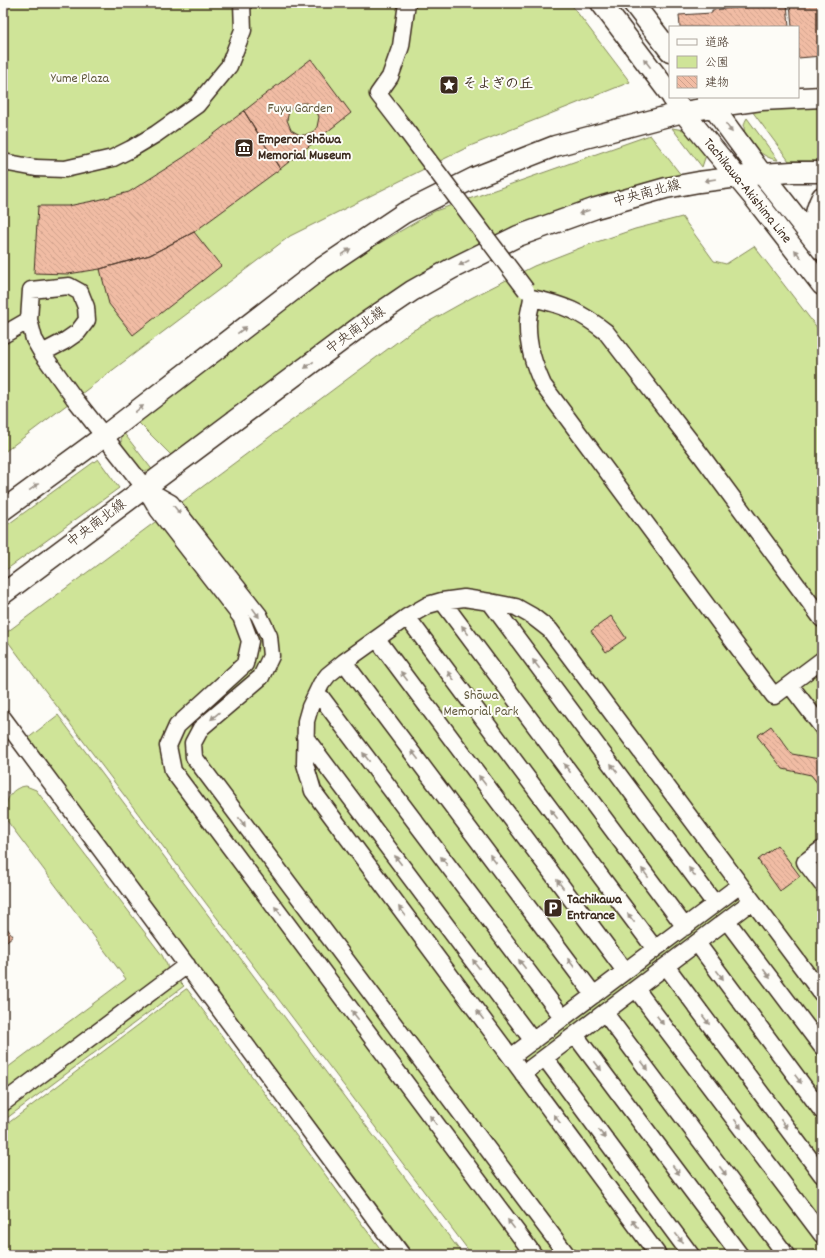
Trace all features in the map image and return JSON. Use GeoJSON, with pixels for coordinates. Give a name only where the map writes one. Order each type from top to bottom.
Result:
{"type":"FeatureCollection","features":[{"type":"Feature","properties":{"kind":"main road"},"geometry":{"type":"LineString","coordinates":[[601,3],[669,93]]}},
{"type":"Feature","properties":{"kind":"main road"},"geometry":{"type":"LineString","coordinates":[[633,3],[669,50]]}},
{"type":"Feature","properties":{"kind":"main road"},"geometry":{"type":"LineString","coordinates":[[3,510],[104,436],[322,268],[404,213],[476,178],[555,146],[678,105],[710,102],[822,97]]}},
{"type":"Feature","properties":{"kind":"main road","name":"Tachikawa-Akishima Line"},"geometry":{"type":"LineString","coordinates":[[710,102],[762,174],[821,248]]}},
{"type":"Feature","properties":{"kind":"main road","name":"Tachikawa-Akishima Line"},"geometry":{"type":"LineString","coordinates":[[678,105],[737,176],[822,284]]}},
{"type":"Feature","properties":{"kind":"main road","name":"中央南北線"},"geometry":{"type":"LineString","coordinates":[[3,594],[366,323],[412,291],[451,269],[518,236],[596,208],[666,188],[737,176],[792,172],[822,172]]}},
{"type":"Feature","properties":{"kind":"main road"},"geometry":{"type":"LineString","coordinates":[[821,248],[814,221],[819,202],[822,197]]}},
{"type":"Feature","properties":{"kind":"street"},"geometry":{"type":"LineString","coordinates":[[3,162],[36,168],[65,169],[113,158],[131,150],[156,134],[197,105],[229,66],[243,30],[242,3]]}},
{"type":"Feature","properties":{"kind":"street"},"geometry":{"type":"LineString","coordinates":[[407,3],[401,46],[390,77],[378,94],[529,294],[576,311],[606,332],[696,449],[822,619]]}},
{"type":"Feature","properties":{"kind":"street"},"geometry":{"type":"LineString","coordinates":[[42,353],[65,341],[78,332],[87,320],[86,307],[80,292],[69,286],[31,290],[29,320],[34,339],[42,353],[74,398],[145,488],[158,510],[241,617],[250,641],[245,664],[177,726],[168,746],[173,771],[534,1255]]}},
{"type":"Feature","properties":{"kind":"street"},"geometry":{"type":"LineString","coordinates":[[529,294],[529,346],[535,368],[543,385],[774,696],[822,660]]}},
{"type":"Feature","properties":{"kind":"street"},"geometry":{"type":"LineString","coordinates":[[3,335],[29,320]]}},
{"type":"Feature","properties":{"kind":"street"},"geometry":{"type":"LineString","coordinates":[[145,488],[171,503],[259,615],[269,636],[271,656],[260,677],[202,728],[193,743],[194,757],[567,1255]]}},
{"type":"Feature","properties":{"kind":"street"},"geometry":{"type":"LineString","coordinates":[[658,1255],[313,791],[305,764],[306,721],[310,707],[321,684],[328,675],[344,662],[377,640],[407,617],[428,605],[442,601],[464,598],[516,608],[532,616],[550,630],[822,994]]}},
{"type":"Feature","properties":{"kind":"street"},"geometry":{"type":"LineString","coordinates":[[442,601],[685,927]]}},
{"type":"Feature","properties":{"kind":"street"},"geometry":{"type":"LineString","coordinates":[[490,602],[715,904]]}},
{"type":"Feature","properties":{"kind":"street"},"geometry":{"type":"LineString","coordinates":[[407,617],[655,949]]}},
{"type":"Feature","properties":{"kind":"street"},"geometry":{"type":"LineString","coordinates":[[377,640],[625,971]]}},
{"type":"Feature","properties":{"kind":"street"},"geometry":{"type":"LineString","coordinates":[[344,662],[594,995]]}},
{"type":"Feature","properties":{"kind":"street"},"geometry":{"type":"LineString","coordinates":[[790,685],[822,727]]}},
{"type":"Feature","properties":{"kind":"street"},"geometry":{"type":"LineString","coordinates":[[318,693],[563,1018]]}},
{"type":"Feature","properties":{"kind":"street"},"geometry":{"type":"LineString","coordinates":[[3,718],[402,1255]]}},
{"type":"Feature","properties":{"kind":"street"},"geometry":{"type":"LineString","coordinates":[[305,736],[533,1041]]}},
{"type":"Feature","properties":{"kind":"street"},"geometry":{"type":"LineString","coordinates":[[822,849],[805,862],[822,884]]}},
{"type":"Feature","properties":{"kind":"street"},"geometry":{"type":"LineString","coordinates":[[511,1057],[740,885]]}},
{"type":"Feature","properties":{"kind":"street"},"geometry":{"type":"LineString","coordinates":[[523,1074],[752,901]]}},
{"type":"Feature","properties":{"kind":"street"},"geometry":{"type":"LineString","coordinates":[[727,921],[822,1047]]}},
{"type":"Feature","properties":{"kind":"street"},"geometry":{"type":"LineString","coordinates":[[697,943],[822,1111]]}},
{"type":"Feature","properties":{"kind":"street"},"geometry":{"type":"LineString","coordinates":[[3,1103],[187,965]]}},
{"type":"Feature","properties":{"kind":"street"},"geometry":{"type":"LineString","coordinates":[[666,966],[822,1175]]}},
{"type":"Feature","properties":{"kind":"street"},"geometry":{"type":"LineString","coordinates":[[636,989],[822,1236]]}},
{"type":"Feature","properties":{"kind":"street"},"geometry":{"type":"LineString","coordinates":[[605,1013],[786,1255]]}},
{"type":"Feature","properties":{"kind":"street"},"geometry":{"type":"LineString","coordinates":[[575,1035],[740,1255]]}},
{"type":"Feature","properties":{"kind":"street"},"geometry":{"type":"LineString","coordinates":[[545,1058],[691,1255]]}},
{"type":"Feature","properties":{"kind":"green space","name":"Yume Plaza"},"geometry":{"type":"Polygon","coordinates":[[[3,3],[570,3],[630,82],[470,146],[290,236],[3,453],[3,3]]]}},
{"type":"Feature","properties":{"kind":"green space"},"geometry":{"type":"Polygon","coordinates":[[[822,105],[822,161],[789,161],[752,111],[756,110],[822,105]]]}},
{"type":"Feature","properties":{"kind":"green space"},"geometry":{"type":"Polygon","coordinates":[[[747,118],[778,160],[772,159],[758,151],[752,145],[745,132],[744,125],[747,118]]]}},
{"type":"Feature","properties":{"kind":"green space"},"geometry":{"type":"Polygon","coordinates":[[[672,128],[684,130],[692,136],[706,155],[702,167],[672,128]]]}},
{"type":"Feature","properties":{"kind":"green space"},"geometry":{"type":"Polygon","coordinates":[[[650,135],[681,175],[525,223],[461,253],[376,305],[173,457],[137,421],[347,262],[435,211],[650,135]]]}},
{"type":"Feature","properties":{"kind":"green space","name":"Shōwa Memorial Park"},"geometry":{"type":"Polygon","coordinates":[[[682,217],[714,261],[726,264],[754,246],[822,334],[822,1255],[472,1255],[3,635],[412,331],[471,298],[534,266],[585,246],[635,229],[682,217]]]}},
{"type":"Feature","properties":{"kind":"green space"},"geometry":{"type":"Polygon","coordinates":[[[123,432],[154,472],[145,471],[138,467],[122,446],[121,440],[123,432]]]}},
{"type":"Feature","properties":{"kind":"green space"},"geometry":{"type":"Polygon","coordinates":[[[98,459],[119,488],[3,572],[3,528],[98,459]]]}},
{"type":"Feature","properties":{"kind":"green space"},"geometry":{"type":"Polygon","coordinates":[[[58,715],[463,1255],[414,1255],[27,739],[58,715]]]}},
{"type":"Feature","properties":{"kind":"green space"},"geometry":{"type":"Polygon","coordinates":[[[26,786],[36,790],[162,955],[167,965],[168,973],[3,1099],[3,1071],[126,979],[5,818],[7,801],[9,797],[20,787],[26,786]]]}},
{"type":"Feature","properties":{"kind":"green space"},"geometry":{"type":"Polygon","coordinates":[[[174,981],[181,983],[184,986],[3,1121],[3,1106],[174,981]]]}},
{"type":"Feature","properties":{"kind":"green space"},"geometry":{"type":"Polygon","coordinates":[[[186,989],[385,1255],[3,1255],[3,1127],[186,989]]]}},
{"type":"Feature","properties":{"kind":"building"},"geometry":{"type":"Polygon","coordinates":[[[660,3],[682,3],[662,9],[660,3]]]}},
{"type":"Feature","properties":{"kind":"building"},"geometry":{"type":"Polygon","coordinates":[[[787,3],[789,26],[680,26],[679,15],[712,13],[712,10],[787,3]]]}},
{"type":"Feature","properties":{"kind":"building"},"geometry":{"type":"Polygon","coordinates":[[[790,3],[822,3],[822,56],[799,58],[799,26],[792,26],[790,3]]]}},
{"type":"Feature","properties":{"kind":"building"},"geometry":{"type":"Polygon","coordinates":[[[311,59],[351,113],[280,169],[244,111],[311,59]],[[306,103],[292,107],[289,111],[287,120],[291,130],[300,135],[305,135],[314,131],[317,127],[319,117],[315,108],[306,103]]]}},
{"type":"Feature","properties":{"kind":"building","name":"Fuyu Garden"},"geometry":{"type":"Polygon","coordinates":[[[244,111],[280,169],[194,232],[150,255],[100,269],[68,274],[34,273],[38,206],[68,206],[129,192],[184,157],[244,111]]]}},
{"type":"Feature","properties":{"kind":"building"},"geometry":{"type":"Polygon","coordinates":[[[194,232],[221,266],[133,335],[109,304],[100,269],[150,255],[194,232]]]}},
{"type":"Feature","properties":{"kind":"building"},"geometry":{"type":"Polygon","coordinates":[[[611,616],[626,638],[606,652],[591,631],[611,616]]]}},
{"type":"Feature","properties":{"kind":"building"},"geometry":{"type":"Polygon","coordinates":[[[771,726],[792,754],[819,759],[822,763],[822,789],[811,775],[783,769],[757,736],[771,726]]]}},
{"type":"Feature","properties":{"kind":"building"},"geometry":{"type":"Polygon","coordinates":[[[777,845],[800,876],[780,891],[758,860],[777,845]]]}},
{"type":"Feature","properties":{"kind":"building"},"geometry":{"type":"Polygon","coordinates":[[[3,923],[13,936],[3,944],[3,923]]]}},
{"type":"Feature","properties":{"kind":"place","name":"そよぎの丘"},"geometry":{"type":"Point","coordinates":[449,85]}},
{"type":"Feature","properties":{"kind":"place","name":"Emperor Shōwa Memorial Museum"},"geometry":{"type":"Point","coordinates":[244,148]}},
{"type":"Feature","properties":{"kind":"place","name":"Tachikawa Entrance"},"geometry":{"type":"Point","coordinates":[553,908]}}]}
